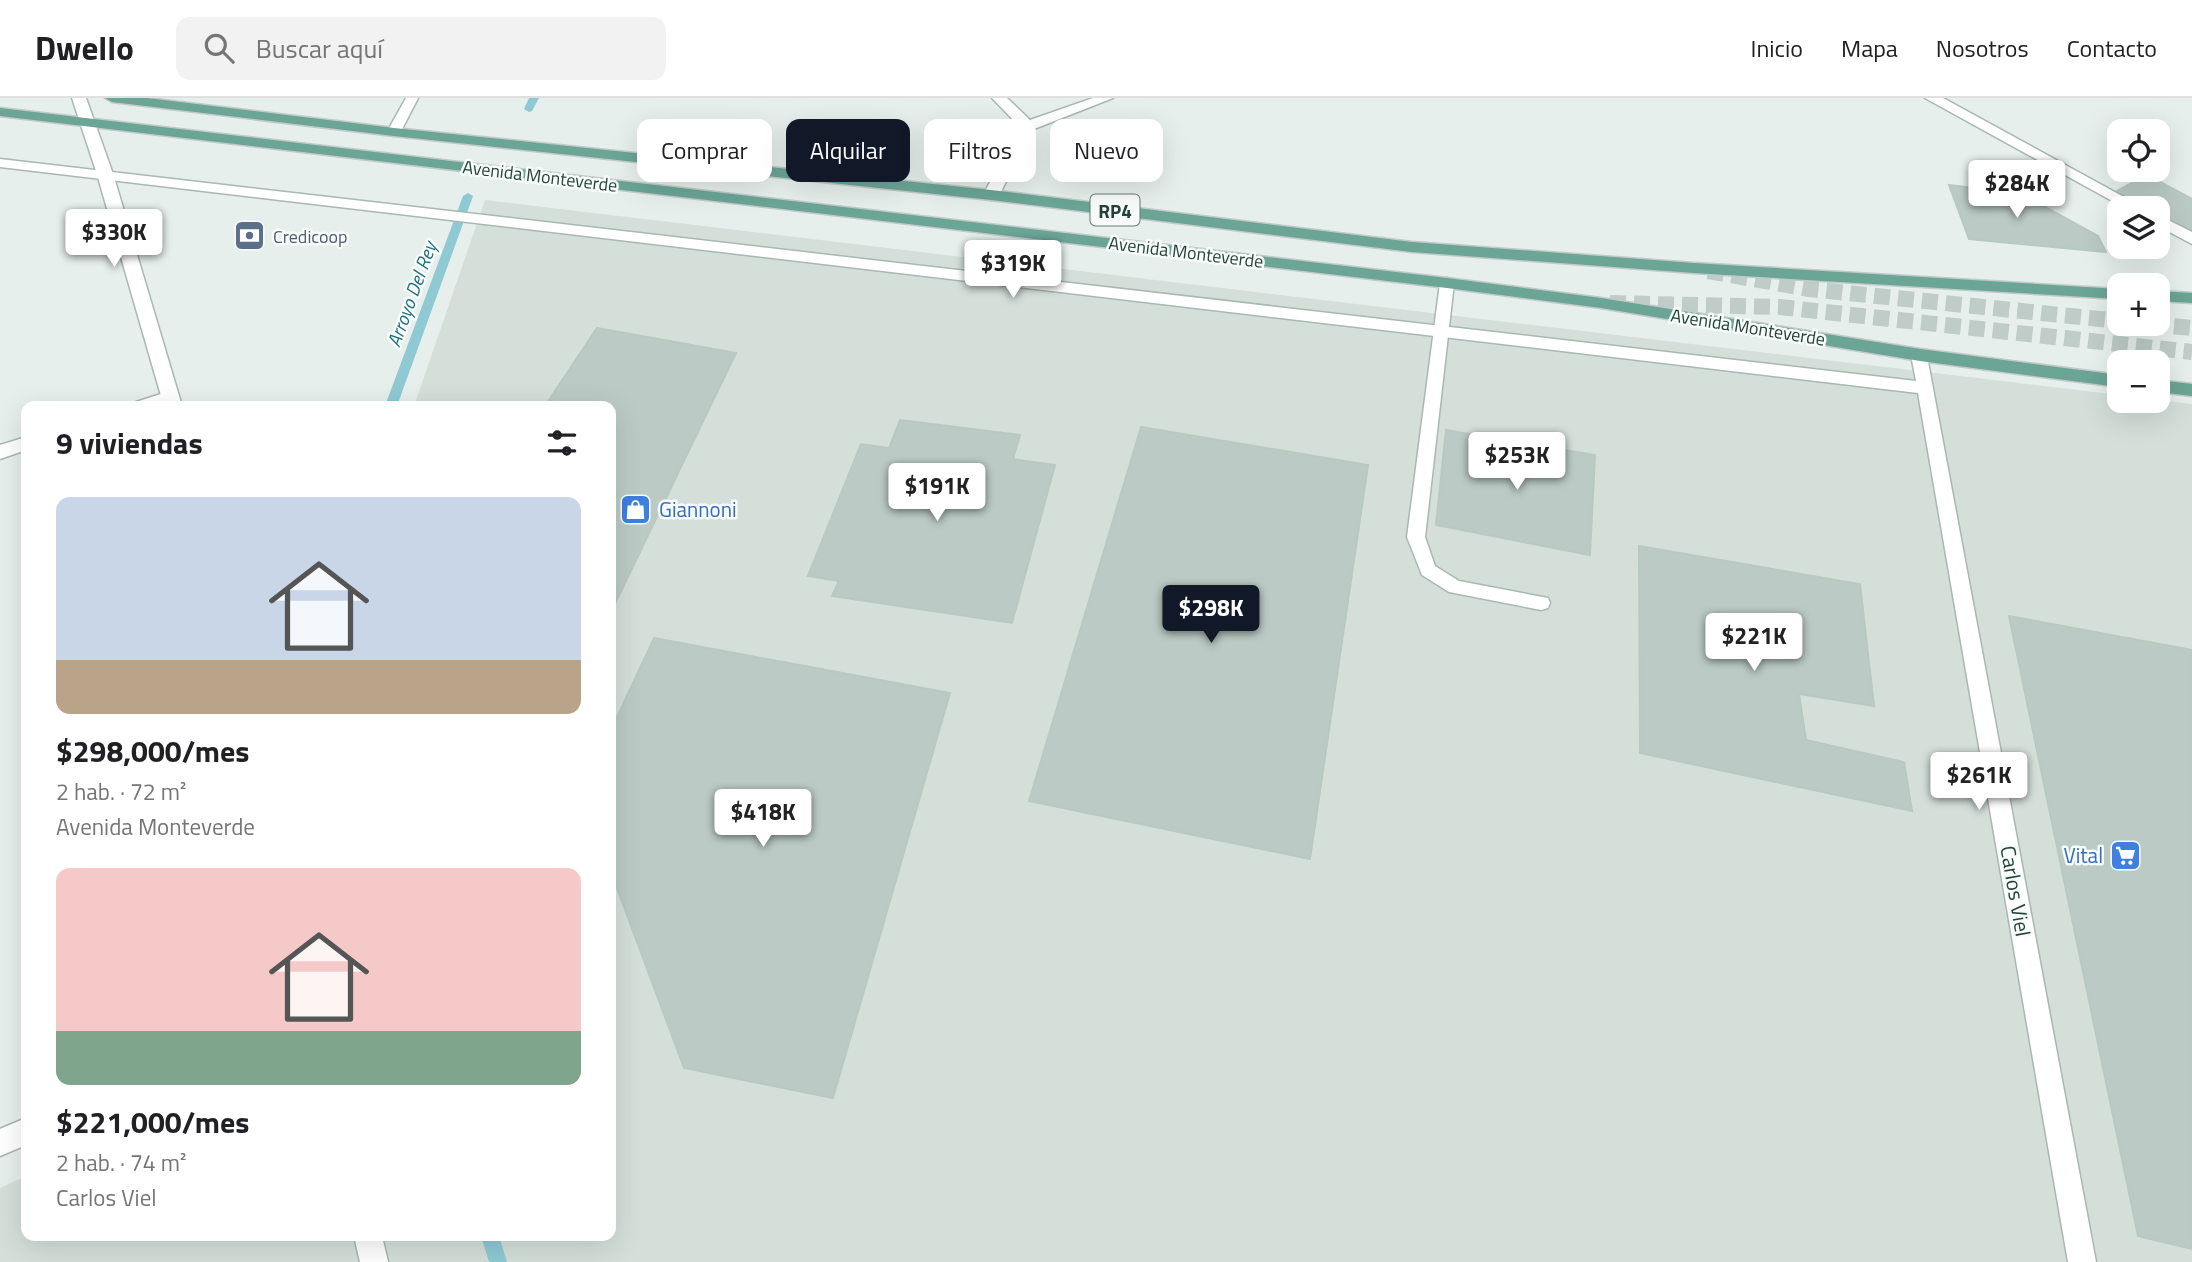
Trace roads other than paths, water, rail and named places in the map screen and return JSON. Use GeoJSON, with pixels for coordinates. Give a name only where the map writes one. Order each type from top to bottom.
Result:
{"type":"FeatureCollection","features":[{"type":"Feature","properties":{"kind":"main road","name":"Avenida Monteverde"},"geometry":{"type":"LineString","coordinates":[[112,98],[394,132],[991,195],[1412,247],[1681,267],[2107,292]]}},
{"type":"Feature","properties":{"kind":"main road","name":"Avenida Monteverde"},"geometry":{"type":"LineString","coordinates":[[0,112],[1447,282],[1601,303],[1920,355],[2107,379]]}},
{"type":"Feature","properties":{"kind":"main road"},"geometry":{"type":"LineString","coordinates":[[2170,297],[2192,298]]}},
{"type":"Feature","properties":{"kind":"main road"},"geometry":{"type":"LineString","coordinates":[[2170,387],[2192,390]]}},
{"type":"Feature","properties":{"kind":"street"},"geometry":{"type":"LineString","coordinates":[[79,98],[105,174],[172,401]]}},
{"type":"Feature","properties":{"kind":"street"},"geometry":{"type":"LineString","coordinates":[[999,98],[1021,119]]}},
{"type":"Feature","properties":{"kind":"street"},"geometry":{"type":"LineString","coordinates":[[1036,123],[1106,98]]}},
{"type":"Feature","properties":{"kind":"street"},"geometry":{"type":"LineString","coordinates":[[1932,98],[2114,196]]}},
{"type":"Feature","properties":{"kind":"street"},"geometry":{"type":"LineString","coordinates":[[0,163],[1926,388]]}},
{"type":"Feature","properties":{"kind":"street"},"geometry":{"type":"LineString","coordinates":[[991,195],[998,182]]}},
{"type":"Feature","properties":{"kind":"street"},"geometry":{"type":"LineString","coordinates":[[2170,227],[2192,239]]}},
{"type":"Feature","properties":{"kind":"street","name":"Carlos Viel"},"geometry":{"type":"LineString","coordinates":[[1920,355],[2082,1262]]}},
{"type":"Feature","properties":{"kind":"street"},"geometry":{"type":"LineString","coordinates":[[0,452],[21,445]]}},
{"type":"Feature","properties":{"kind":"street"},"geometry":{"type":"LineString","coordinates":[[0,1143],[21,1133]]}},
{"type":"Feature","properties":{"kind":"street"},"geometry":{"type":"LineString","coordinates":[[369,1241],[374,1262]]}},
{"type":"Feature","properties":{"kind":"lane"},"geometry":{"type":"LineString","coordinates":[[394,132],[412,98]]}},
{"type":"Feature","properties":{"kind":"lane"},"geometry":{"type":"LineString","coordinates":[[1447,282],[1416,537],[1429,570],[1455,587],[1541,603]]}},
{"type":"Feature","properties":{"kind":"waterway","name":"Arroyo Del Rey"},"geometry":{"type":"LineString","coordinates":[[529,109],[534,98]]}},
{"type":"Feature","properties":{"kind":"waterway","name":"Arroyo Del Rey"},"geometry":{"type":"LineString","coordinates":[[393,401],[468,196]]}},
{"type":"Feature","properties":{"kind":"waterway","name":"Arroyo Del Rey"},"geometry":{"type":"LineString","coordinates":[[492,1241],[498,1262]]}},
{"type":"Feature","properties":{"kind":"tunnel"},"geometry":{"type":"LineString","coordinates":[[1708,271],[1809,289],[2107,320]]}},
{"type":"Feature","properties":{"kind":"tunnel"},"geometry":{"type":"LineString","coordinates":[[1610,303],[1780,307],[2192,352]]}},
{"type":"Feature","properties":{"kind":"tunnel"},"geometry":{"type":"LineString","coordinates":[[2170,326],[2192,328]]}},
{"type":"Feature","properties":{"kind":"place","name":"Credicoop"},"geometry":{"type":"Point","coordinates":[250,236]}},
{"type":"Feature","properties":{"kind":"place","name":"Giannoni"},"geometry":{"type":"Point","coordinates":[636,509]}},
{"type":"Feature","properties":{"kind":"place","name":"Vital"},"geometry":{"type":"Point","coordinates":[2126,855]}}]}
